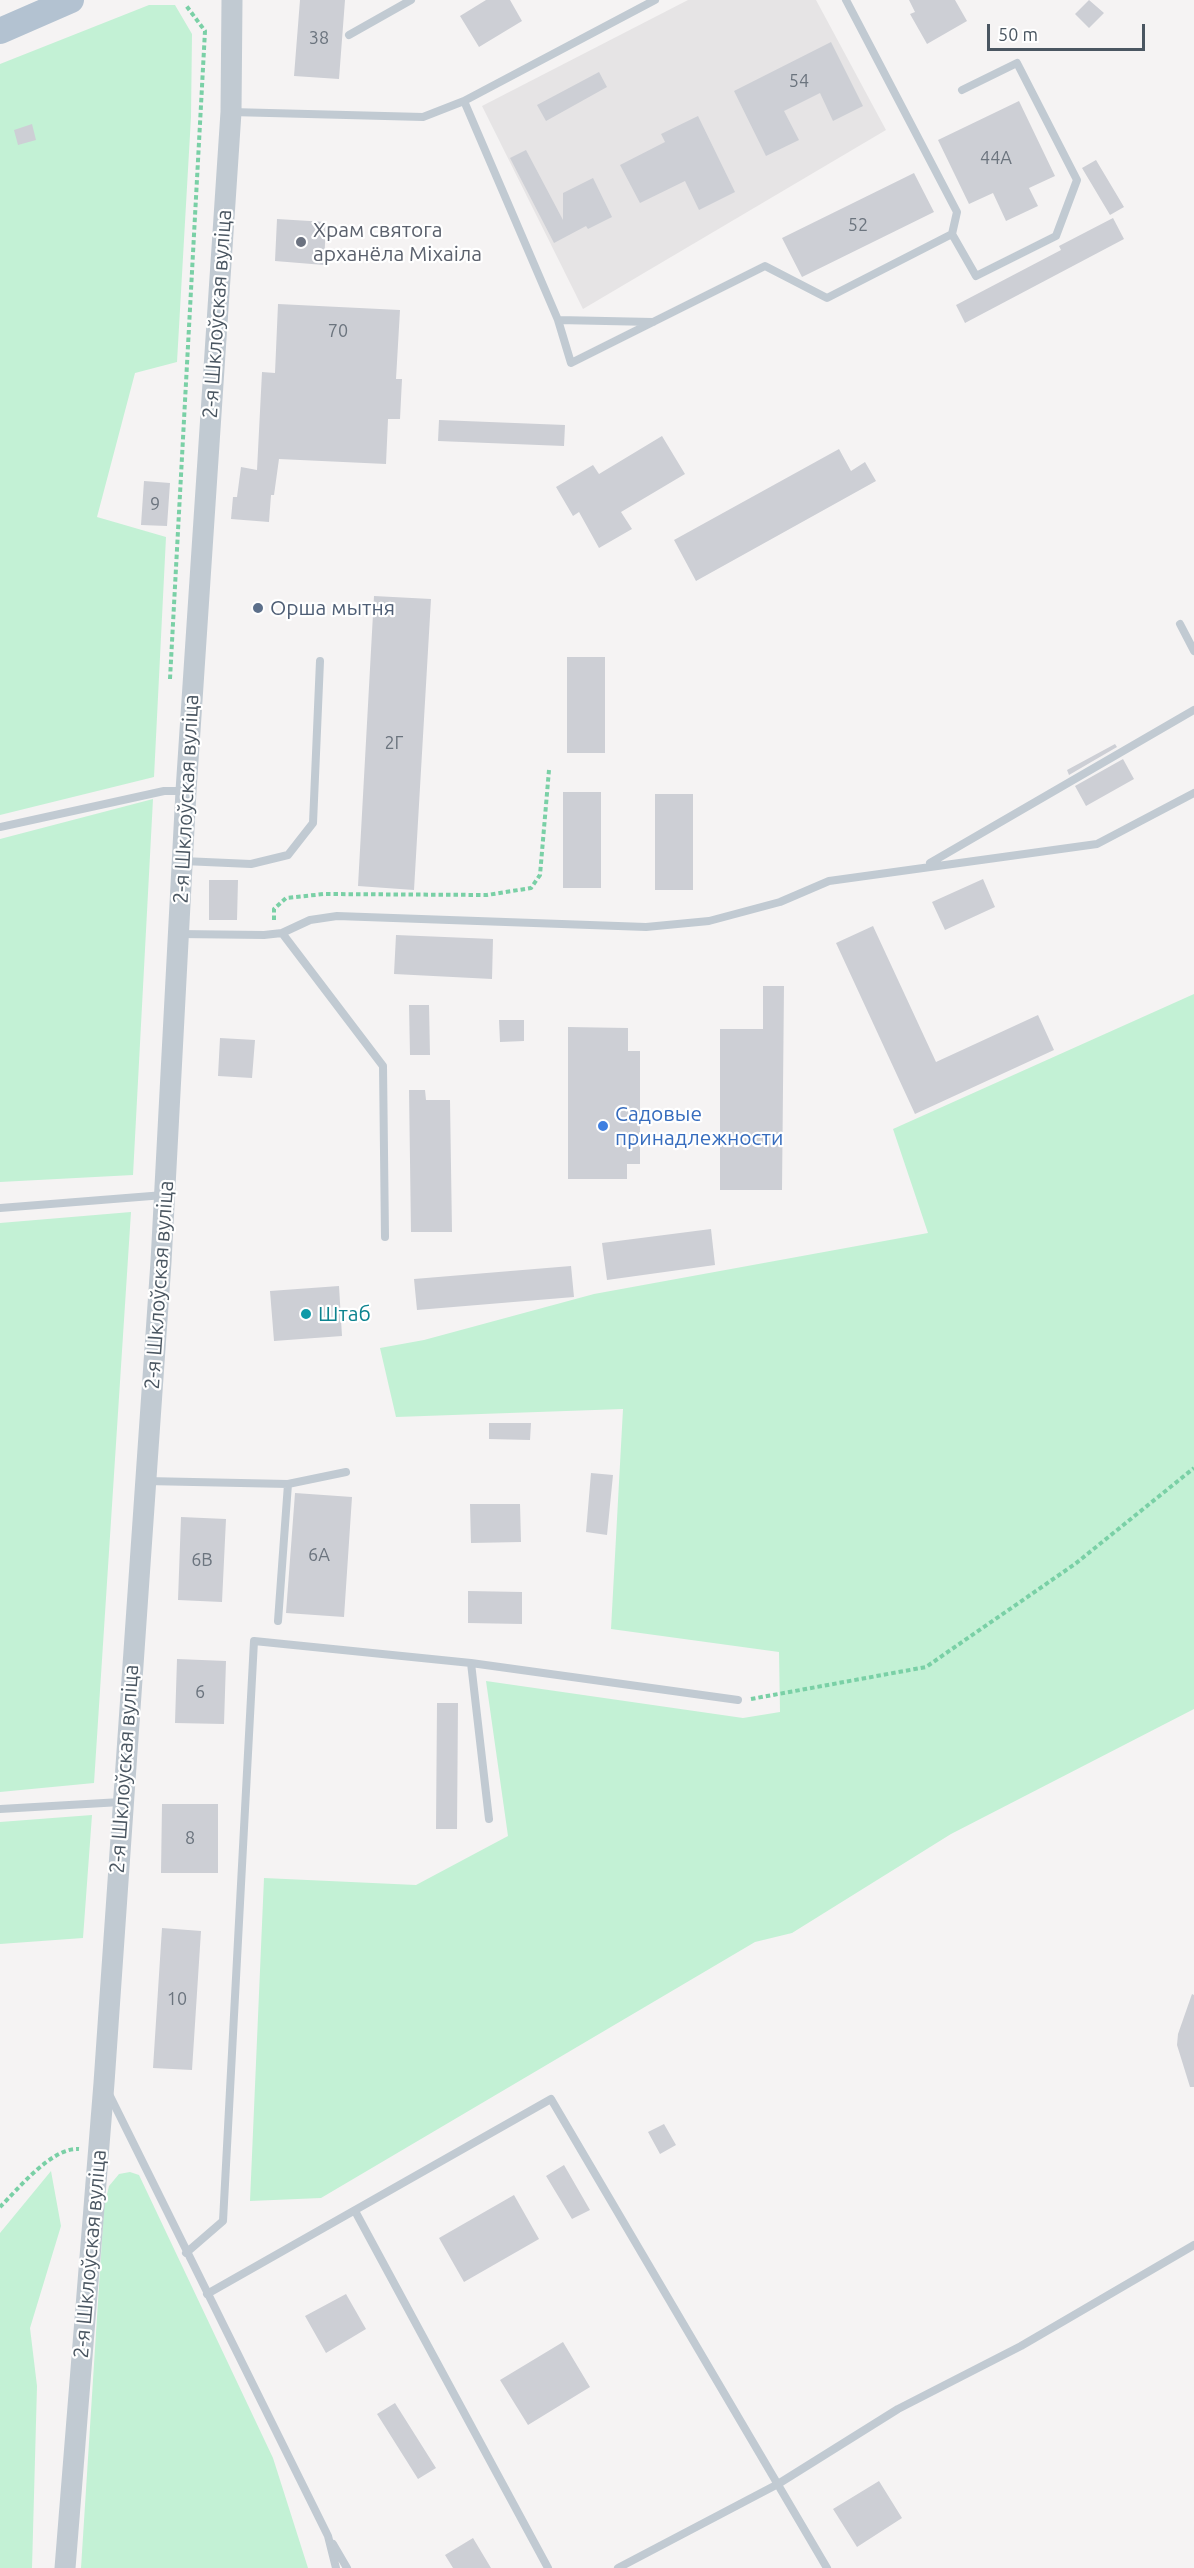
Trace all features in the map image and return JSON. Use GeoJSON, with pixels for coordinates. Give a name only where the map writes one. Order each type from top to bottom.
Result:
{"type":"FeatureCollection","features":[{"type":"Feature","properties":{"kind":"main road"},"geometry":{"type":"LineString","coordinates":[[0,31],[71,0]]}},
{"type":"Feature","properties":{"kind":"street","name":"2-я Шклоўская вуліца"},"geometry":{"type":"LineString","coordinates":[[64,2568],[99,2151],[121,1802],[165,1196],[186,791],[231,112],[232,0]]}},
{"type":"Feature","properties":{"kind":"lane"},"geometry":{"type":"LineString","coordinates":[[349,35],[411,0]]}},
{"type":"Feature","properties":{"kind":"lane"},"geometry":{"type":"LineString","coordinates":[[231,112],[423,117],[464,101],[654,0]]}},
{"type":"Feature","properties":{"kind":"lane"},"geometry":{"type":"LineString","coordinates":[[846,0],[957,212],[952,234],[976,276],[1056,236],[1077,180],[1017,63],[962,90]]}},
{"type":"Feature","properties":{"kind":"lane"},"geometry":{"type":"LineString","coordinates":[[464,101],[558,320],[571,363],[765,266],[827,298],[952,234]]}},
{"type":"Feature","properties":{"kind":"lane"},"geometry":{"type":"LineString","coordinates":[[558,320],[653,322]]}},
{"type":"Feature","properties":{"kind":"lane"},"geometry":{"type":"LineString","coordinates":[[1180,624],[1194,651]]}},
{"type":"Feature","properties":{"kind":"lane"},"geometry":{"type":"LineString","coordinates":[[182,861],[251,864],[288,855],[313,823],[320,661]]}},
{"type":"Feature","properties":{"kind":"lane"},"geometry":{"type":"LineString","coordinates":[[925,866],[1194,710]]}},
{"type":"Feature","properties":{"kind":"lane"},"geometry":{"type":"LineString","coordinates":[[0,827],[164,791],[186,791]]}},
{"type":"Feature","properties":{"kind":"lane"},"geometry":{"type":"LineString","coordinates":[[178,934],[282,933],[310,920],[337,916],[646,927],[709,921],[780,902],[829,881],[1097,844],[1194,793]]}},
{"type":"Feature","properties":{"kind":"lane"},"geometry":{"type":"LineString","coordinates":[[282,933],[383,1066],[385,1237]]}},
{"type":"Feature","properties":{"kind":"lane"},"geometry":{"type":"LineString","coordinates":[[0,1208],[165,1196]]}},
{"type":"Feature","properties":{"kind":"lane"},"geometry":{"type":"LineString","coordinates":[[146,1481],[288,1484],[346,1472]]}},
{"type":"Feature","properties":{"kind":"lane"},"geometry":{"type":"LineString","coordinates":[[278,1621],[288,1484]]}},
{"type":"Feature","properties":{"kind":"lane"},"geometry":{"type":"LineString","coordinates":[[186,2253],[223,2221],[254,1641],[471,1663],[738,1700]]}},
{"type":"Feature","properties":{"kind":"lane"},"geometry":{"type":"LineString","coordinates":[[471,1663],[489,1819]]}},
{"type":"Feature","properties":{"kind":"lane"},"geometry":{"type":"LineString","coordinates":[[0,1809],[121,1802]]}},
{"type":"Feature","properties":{"kind":"lane"},"geometry":{"type":"LineString","coordinates":[[104,2083],[186,2253],[328,2536],[347,2568]]}},
{"type":"Feature","properties":{"kind":"lane"},"geometry":{"type":"LineString","coordinates":[[207,2294],[551,2099],[827,2568]]}},
{"type":"Feature","properties":{"kind":"lane"},"geometry":{"type":"LineString","coordinates":[[354,2211],[548,2568]]}},
{"type":"Feature","properties":{"kind":"lane"},"geometry":{"type":"LineString","coordinates":[[618,2568],[778,2484],[898,2409],[1022,2346],[1194,2245]]}},
{"type":"Feature","properties":{"kind":"lane"},"geometry":{"type":"LineString","coordinates":[[328,2536],[336,2568]]}},
{"type":"Feature","properties":{"kind":"path"},"geometry":{"type":"LineString","coordinates":[[170,684],[205,31],[185,3]]}},
{"type":"Feature","properties":{"kind":"path"},"geometry":{"type":"LineString","coordinates":[[282,933],[274,924],[274,909],[286,898],[324,894],[487,895],[531,888],[540,875],[549,770]]}},
{"type":"Feature","properties":{"kind":"path"},"geometry":{"type":"LineString","coordinates":[[738,1700],[926,1667],[1075,1564],[1194,1468]]}},
{"type":"Feature","properties":{"kind":"path"},"geometry":{"type":"LineString","coordinates":[[0,2207],[33,2172],[69,2148],[99,2151]]}},
{"type":"Feature","properties":{"kind":"shaded area"},"geometry":{"type":"Polygon","coordinates":[[[688,0],[816,0],[886,130],[583,309],[482,106],[688,0]]]}},
{"type":"Feature","properties":{"kind":"green space"},"geometry":{"type":"Polygon","coordinates":[[[149,5],[175,5],[192,34],[191,117],[177,362],[135,373],[97,517],[166,537],[154,777],[0,815],[0,64],[149,5]]]}},
{"type":"Feature","properties":{"kind":"green space"},"geometry":{"type":"Polygon","coordinates":[[[153,799],[133,1175],[0,1182],[0,839],[153,799]]]}},
{"type":"Feature","properties":{"kind":"green space"},"geometry":{"type":"Polygon","coordinates":[[[1194,994],[1194,1709],[951,1834],[792,1933],[755,1942],[321,2198],[250,2201],[264,1878],[416,1885],[508,1836],[486,1681],[743,1718],[780,1712],[779,1652],[611,1629],[623,1409],[396,1417],[380,1348],[424,1340],[594,1294],[928,1233],[893,1129],[1194,994]]]}},
{"type":"Feature","properties":{"kind":"green space"},"geometry":{"type":"Polygon","coordinates":[[[131,1212],[94,1783],[0,1792],[0,1223],[131,1212]]]}},
{"type":"Feature","properties":{"kind":"green space"},"geometry":{"type":"Polygon","coordinates":[[[92,1815],[83,1938],[0,1944],[0,1822],[92,1815]]]}},
{"type":"Feature","properties":{"kind":"green space"},"geometry":{"type":"Polygon","coordinates":[[[51,2171],[61,2226],[30,2328],[37,2386],[32,2568],[0,2568],[0,2233],[51,2171]]]}},
{"type":"Feature","properties":{"kind":"green space"},"geometry":{"type":"Polygon","coordinates":[[[130,2172],[139,2175],[273,2458],[308,2568],[81,2568],[104,2207],[109,2186],[119,2174],[130,2172]]]}},
{"type":"Feature","properties":{"kind":"building"},"geometry":{"type":"Polygon","coordinates":[[[300,0],[345,0],[339,79],[294,76],[300,0]]]}},
{"type":"Feature","properties":{"kind":"building"},"geometry":{"type":"Polygon","coordinates":[[[486,0],[510,0],[522,21],[479,47],[460,16],[486,0]]]}},
{"type":"Feature","properties":{"kind":"building"},"geometry":{"type":"Polygon","coordinates":[[[909,0],[955,0],[967,21],[927,44],[910,14],[915,12],[909,0]]]}},
{"type":"Feature","properties":{"kind":"building"},"geometry":{"type":"Polygon","coordinates":[[[1089,0],[1104,13],[1089,28],[1075,14],[1089,0]]]}},
{"type":"Feature","properties":{"kind":"building"},"geometry":{"type":"Polygon","coordinates":[[[831,42],[863,106],[833,121],[820,93],[784,111],[799,140],[766,156],[734,91],[831,42]]]}},
{"type":"Feature","properties":{"kind":"building"},"geometry":{"type":"Polygon","coordinates":[[[599,72],[607,87],[546,121],[537,105],[599,72]]]}},
{"type":"Feature","properties":{"kind":"building"},"geometry":{"type":"Polygon","coordinates":[[[1019,101],[1055,176],[1029,188],[1038,206],[1006,221],[993,193],[969,204],[938,140],[1019,101]]]}},
{"type":"Feature","properties":{"kind":"building"},"geometry":{"type":"Polygon","coordinates":[[[698,116],[735,192],[699,210],[685,181],[640,203],[620,165],[665,142],[661,134],[698,116]]]}},
{"type":"Feature","properties":{"kind":"building"},"geometry":{"type":"Polygon","coordinates":[[[32,124],[36,140],[18,145],[14,130],[32,124]]]}},
{"type":"Feature","properties":{"kind":"building"},"geometry":{"type":"Polygon","coordinates":[[[526,150],[563,220],[563,193],[593,178],[612,217],[588,229],[586,226],[554,243],[510,158],[526,150]]]}},
{"type":"Feature","properties":{"kind":"building"},"geometry":{"type":"Polygon","coordinates":[[[1096,160],[1124,207],[1110,215],[1082,168],[1096,160]]]}},
{"type":"Feature","properties":{"kind":"building"},"geometry":{"type":"Polygon","coordinates":[[[914,173],[934,212],[802,277],[782,238],[914,173]]]}},
{"type":"Feature","properties":{"kind":"building"},"geometry":{"type":"Polygon","coordinates":[[[1113,218],[1124,239],[965,323],[956,305],[1061,250],[1059,246],[1113,218]]]}},
{"type":"Feature","properties":{"kind":"building","name":"Храм святога арханёла Міхаіла"},"geometry":{"type":"Polygon","coordinates":[[[277,219],[326,222],[324,265],[275,261],[277,219]]]}},
{"type":"Feature","properties":{"kind":"building"},"geometry":{"type":"Polygon","coordinates":[[[278,304],[400,310],[396,379],[402,379],[400,419],[388,419],[386,464],[279,459],[274,495],[271,495],[269,522],[231,519],[233,497],[237,497],[241,467],[257,470],[262,372],[275,373],[278,304]]]}},
{"type":"Feature","properties":{"kind":"building"},"geometry":{"type":"Polygon","coordinates":[[[439,420],[565,425],[564,446],[438,441],[439,420]]]}},
{"type":"Feature","properties":{"kind":"building"},"geometry":{"type":"Polygon","coordinates":[[[662,436],[685,474],[621,512],[632,529],[599,548],[579,512],[573,516],[556,487],[593,465],[599,474],[662,436]]]}},
{"type":"Feature","properties":{"kind":"building"},"geometry":{"type":"Polygon","coordinates":[[[839,449],[851,471],[865,462],[876,481],[696,581],[674,540],[839,449]]]}},
{"type":"Feature","properties":{"kind":"building"},"geometry":{"type":"Polygon","coordinates":[[[144,481],[170,483],[167,526],[141,525],[144,481]]]}},
{"type":"Feature","properties":{"kind":"building"},"geometry":{"type":"Polygon","coordinates":[[[374,596],[431,599],[414,890],[358,886],[374,596]]]}},
{"type":"Feature","properties":{"kind":"building"},"geometry":{"type":"Polygon","coordinates":[[[567,657],[605,657],[605,753],[567,753],[567,657]]]}},
{"type":"Feature","properties":{"kind":"building"},"geometry":{"type":"Polygon","coordinates":[[[1115,744],[1117,747],[1069,775],[1067,770],[1115,744]]]}},
{"type":"Feature","properties":{"kind":"building"},"geometry":{"type":"Polygon","coordinates":[[[1123,759],[1134,779],[1086,806],[1075,786],[1123,759]]]}},
{"type":"Feature","properties":{"kind":"building"},"geometry":{"type":"Polygon","coordinates":[[[563,792],[601,792],[601,888],[563,888],[563,792]]]}},
{"type":"Feature","properties":{"kind":"building"},"geometry":{"type":"Polygon","coordinates":[[[655,794],[693,794],[693,890],[655,890],[655,794]]]}},
{"type":"Feature","properties":{"kind":"building"},"geometry":{"type":"Polygon","coordinates":[[[983,879],[995,907],[945,930],[932,902],[983,879]]]}},
{"type":"Feature","properties":{"kind":"building"},"geometry":{"type":"Polygon","coordinates":[[[209,880],[238,880],[237,920],[209,920],[209,880]]]}},
{"type":"Feature","properties":{"kind":"building"},"geometry":{"type":"Polygon","coordinates":[[[873,926],[936,1062],[1038,1015],[1054,1050],[915,1114],[836,943],[873,926]]]}},
{"type":"Feature","properties":{"kind":"building"},"geometry":{"type":"Polygon","coordinates":[[[396,935],[493,939],[492,979],[394,974],[396,935]]]}},
{"type":"Feature","properties":{"kind":"building"},"geometry":{"type":"Polygon","coordinates":[[[763,986],[784,986],[782,1190],[720,1190],[720,1029],[763,1029],[763,986]]]}},
{"type":"Feature","properties":{"kind":"building"},"geometry":{"type":"Polygon","coordinates":[[[409,1005],[429,1005],[430,1055],[410,1055],[409,1005]]]}},
{"type":"Feature","properties":{"kind":"building"},"geometry":{"type":"Polygon","coordinates":[[[499,1020],[524,1020],[524,1041],[500,1042],[499,1020]]]}},
{"type":"Feature","properties":{"kind":"building"},"geometry":{"type":"Polygon","coordinates":[[[568,1027],[628,1028],[628,1051],[640,1051],[640,1164],[627,1164],[627,1179],[568,1179],[568,1027]]]}},
{"type":"Feature","properties":{"kind":"building"},"geometry":{"type":"Polygon","coordinates":[[[220,1038],[255,1040],[252,1078],[218,1076],[220,1038]]]}},
{"type":"Feature","properties":{"kind":"building"},"geometry":{"type":"Polygon","coordinates":[[[409,1090],[425,1090],[426,1100],[450,1100],[452,1232],[411,1232],[409,1090]]]}},
{"type":"Feature","properties":{"kind":"building"},"geometry":{"type":"Polygon","coordinates":[[[711,1229],[715,1265],[607,1280],[602,1243],[711,1229]]]}},
{"type":"Feature","properties":{"kind":"building"},"geometry":{"type":"Polygon","coordinates":[[[571,1266],[574,1297],[417,1310],[414,1279],[571,1266]]]}},
{"type":"Feature","properties":{"kind":"building","name":"Штаб"},"geometry":{"type":"Polygon","coordinates":[[[339,1286],[342,1336],[274,1341],[270,1291],[339,1286]]]}},
{"type":"Feature","properties":{"kind":"building"},"geometry":{"type":"Polygon","coordinates":[[[489,1423],[531,1423],[530,1440],[489,1439],[489,1423]]]}},
{"type":"Feature","properties":{"kind":"building"},"geometry":{"type":"Polygon","coordinates":[[[591,1473],[613,1475],[607,1535],[586,1532],[591,1473]]]}},
{"type":"Feature","properties":{"kind":"building"},"geometry":{"type":"Polygon","coordinates":[[[295,1493],[352,1497],[344,1617],[286,1613],[295,1493]]]}},
{"type":"Feature","properties":{"kind":"building"},"geometry":{"type":"Polygon","coordinates":[[[470,1504],[520,1504],[521,1542],[471,1543],[470,1504]]]}},
{"type":"Feature","properties":{"kind":"building"},"geometry":{"type":"Polygon","coordinates":[[[181,1517],[226,1519],[222,1602],[178,1600],[181,1517]]]}},
{"type":"Feature","properties":{"kind":"building"},"geometry":{"type":"Polygon","coordinates":[[[468,1591],[522,1592],[522,1624],[468,1623],[468,1591]]]}},
{"type":"Feature","properties":{"kind":"building"},"geometry":{"type":"Polygon","coordinates":[[[177,1659],[226,1661],[224,1724],[175,1723],[177,1659]]]}},
{"type":"Feature","properties":{"kind":"building"},"geometry":{"type":"Polygon","coordinates":[[[437,1703],[458,1703],[457,1829],[436,1829],[437,1703]]]}},
{"type":"Feature","properties":{"kind":"building"},"geometry":{"type":"Polygon","coordinates":[[[162,1804],[218,1804],[218,1873],[161,1873],[162,1804]]]}},
{"type":"Feature","properties":{"kind":"building"},"geometry":{"type":"Polygon","coordinates":[[[162,1928],[201,1931],[192,2070],[153,2068],[162,1928]]]}},
{"type":"Feature","properties":{"kind":"building"},"geometry":{"type":"Polygon","coordinates":[[[1192,1994],[1194,1995],[1194,2087],[1190,2087],[1177,2045],[1178,2034],[1192,1994]]]}},
{"type":"Feature","properties":{"kind":"building"},"geometry":{"type":"Polygon","coordinates":[[[664,2124],[676,2145],[660,2154],[648,2132],[664,2124]]]}},
{"type":"Feature","properties":{"kind":"building"},"geometry":{"type":"Polygon","coordinates":[[[564,2165],[590,2210],[572,2219],[546,2176],[564,2165]]]}},
{"type":"Feature","properties":{"kind":"building"},"geometry":{"type":"Polygon","coordinates":[[[514,2195],[539,2239],[464,2282],[439,2238],[514,2195]]]}},
{"type":"Feature","properties":{"kind":"building"},"geometry":{"type":"Polygon","coordinates":[[[346,2294],[366,2329],[326,2353],[305,2316],[346,2294]]]}},
{"type":"Feature","properties":{"kind":"building"},"geometry":{"type":"Polygon","coordinates":[[[563,2342],[590,2387],[528,2425],[500,2380],[563,2342]]]}},
{"type":"Feature","properties":{"kind":"building"},"geometry":{"type":"Polygon","coordinates":[[[395,2403],[436,2468],[418,2479],[377,2414],[395,2403]]]}},
{"type":"Feature","properties":{"kind":"building"},"geometry":{"type":"Polygon","coordinates":[[[879,2481],[902,2518],[857,2547],[833,2509],[879,2481]]]}},
{"type":"Feature","properties":{"kind":"building"},"geometry":{"type":"Polygon","coordinates":[[[473,2538],[491,2568],[453,2568],[445,2555],[473,2538]]]}},
{"type":"Feature","properties":{"kind":"place","name":"Храм святога арханёла Міхаіла"},"geometry":{"type":"Point","coordinates":[301,242]}},
{"type":"Feature","properties":{"kind":"place","name":"Орша мытня"},"geometry":{"type":"Point","coordinates":[258,608]}},
{"type":"Feature","properties":{"kind":"place","name":"Садовые принадлежности"},"geometry":{"type":"Point","coordinates":[603,1126]}},
{"type":"Feature","properties":{"kind":"place","name":"Штаб"},"geometry":{"type":"Point","coordinates":[306,1314]}}]}
